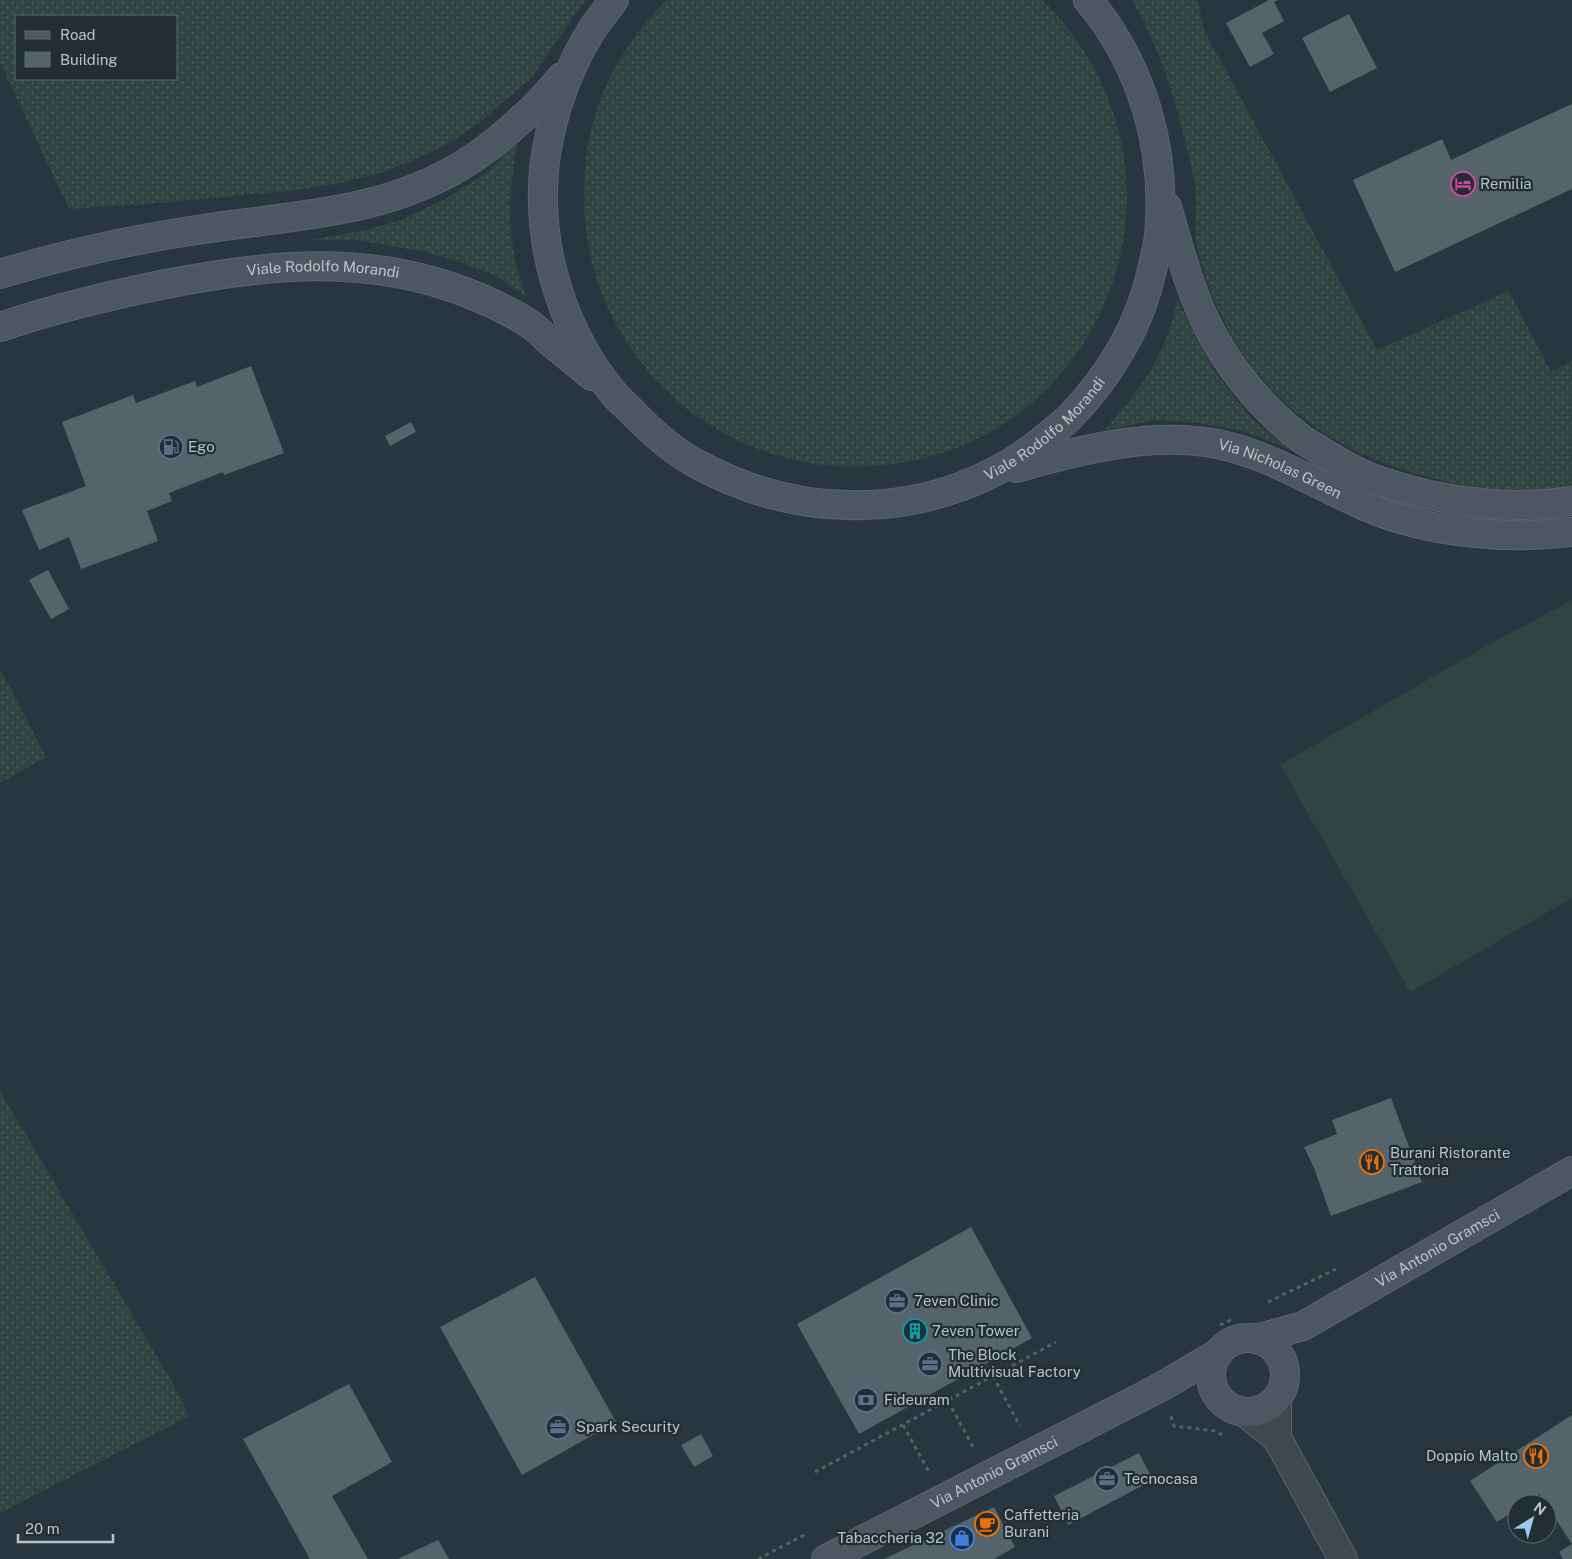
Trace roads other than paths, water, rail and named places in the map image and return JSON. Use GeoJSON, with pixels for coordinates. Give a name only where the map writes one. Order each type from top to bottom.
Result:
{"type":"FeatureCollection","features":[{"type":"Feature","properties":{"kind":"street","name":"Viale Rodolfo Morandi"},"geometry":{"type":"LineString","coordinates":[[614,0],[593,28],[572,66],[558,103],[548,141],[544,179],[544,218],[549,256],[559,294],[570,321],[592,364],[616,395],[651,431],[692,462],[738,484],[786,499],[837,506],[888,505],[938,495],[985,477],[1029,451],[1069,418],[1102,380],[1129,336],[1148,288],[1159,238],[1161,187],[1155,141],[1149,115],[1137,80],[1121,46],[1101,15],[1088,0]]}},
{"type":"Feature","properties":{"kind":"street","name":"Viale Rodolfo Morandi"},"geometry":{"type":"LineString","coordinates":[[0,274],[142,238],[345,209],[388,198],[424,184],[464,164],[527,115],[572,66]]}},
{"type":"Feature","properties":{"kind":"street","name":"Via Nicholas Green"},"geometry":{"type":"LineString","coordinates":[[1161,187],[1196,300],[1213,336],[1239,375],[1264,406],[1300,438],[1373,479],[1429,495],[1468,502],[1510,506],[1572,501]]}},
{"type":"Feature","properties":{"kind":"street","name":"Viale Rodolfo Morandi"},"geometry":{"type":"LineString","coordinates":[[0,326],[102,297],[196,278],[286,266],[326,265],[364,268],[405,274],[444,284],[487,301],[528,323],[616,395]]}},
{"type":"Feature","properties":{"kind":"street","name":"Via Nicholas Green"},"geometry":{"type":"LineString","coordinates":[[985,477],[1052,458],[1101,448],[1140,441],[1179,439],[1216,444],[1251,453],[1368,507],[1414,523],[1468,532],[1527,535],[1572,532]]}},
{"type":"Feature","properties":{"kind":"street","name":"Via Antonio Gramsci"},"geometry":{"type":"LineString","coordinates":[[1256,1339],[1303,1326],[1572,1171]]}},
{"type":"Feature","properties":{"kind":"street"},"geometry":{"type":"LineString","coordinates":[[1161,1387],[1232,1407],[1256,1411],[1268,1406],[1281,1386],[1303,1326]]}},
{"type":"Feature","properties":{"kind":"street"},"geometry":{"type":"LineString","coordinates":[[1277,1438],[1283,1362],[1268,1343],[1256,1339],[1244,1338],[1233,1340],[1223,1346],[1215,1355],[1211,1366],[1210,1379],[1214,1391],[1232,1407],[1277,1438],[1343,1559]]}},
{"type":"Feature","properties":{"kind":"street","name":"Via Antonio Gramsci"},"geometry":{"type":"LineString","coordinates":[[826,1559],[1161,1387],[1215,1355]]}},
{"type":"Feature","properties":{"kind":"place","name":"Remilia"},"geometry":{"type":"Point","coordinates":[1463,184]}},
{"type":"Feature","properties":{"kind":"place","name":"Ego"},"geometry":{"type":"Point","coordinates":[171,447]}},
{"type":"Feature","properties":{"kind":"place","name":"Burani Ristorante Trattoria"},"geometry":{"type":"Point","coordinates":[1372,1162]}},
{"type":"Feature","properties":{"kind":"place","name":"7even Clinic"},"geometry":{"type":"Point","coordinates":[897,1301]}},
{"type":"Feature","properties":{"kind":"place","name":"7even Tower"},"geometry":{"type":"Point","coordinates":[915,1331]}},
{"type":"Feature","properties":{"kind":"place","name":"The Block Multivisual Factory"},"geometry":{"type":"Point","coordinates":[930,1364]}},
{"type":"Feature","properties":{"kind":"place","name":"Fideuram"},"geometry":{"type":"Point","coordinates":[866,1400]}},
{"type":"Feature","properties":{"kind":"place","name":"Spark Security"},"geometry":{"type":"Point","coordinates":[558,1427]}},
{"type":"Feature","properties":{"kind":"place","name":"Doppio Malto"},"geometry":{"type":"Point","coordinates":[1536,1456]}},
{"type":"Feature","properties":{"kind":"place","name":"Tecnocasa"},"geometry":{"type":"Point","coordinates":[1107,1479]}},
{"type":"Feature","properties":{"kind":"place","name":"Caffetteria Burani"},"geometry":{"type":"Point","coordinates":[987,1524]}},
{"type":"Feature","properties":{"kind":"place","name":"Tabaccheria 32"},"geometry":{"type":"Point","coordinates":[962,1538]}}]}
